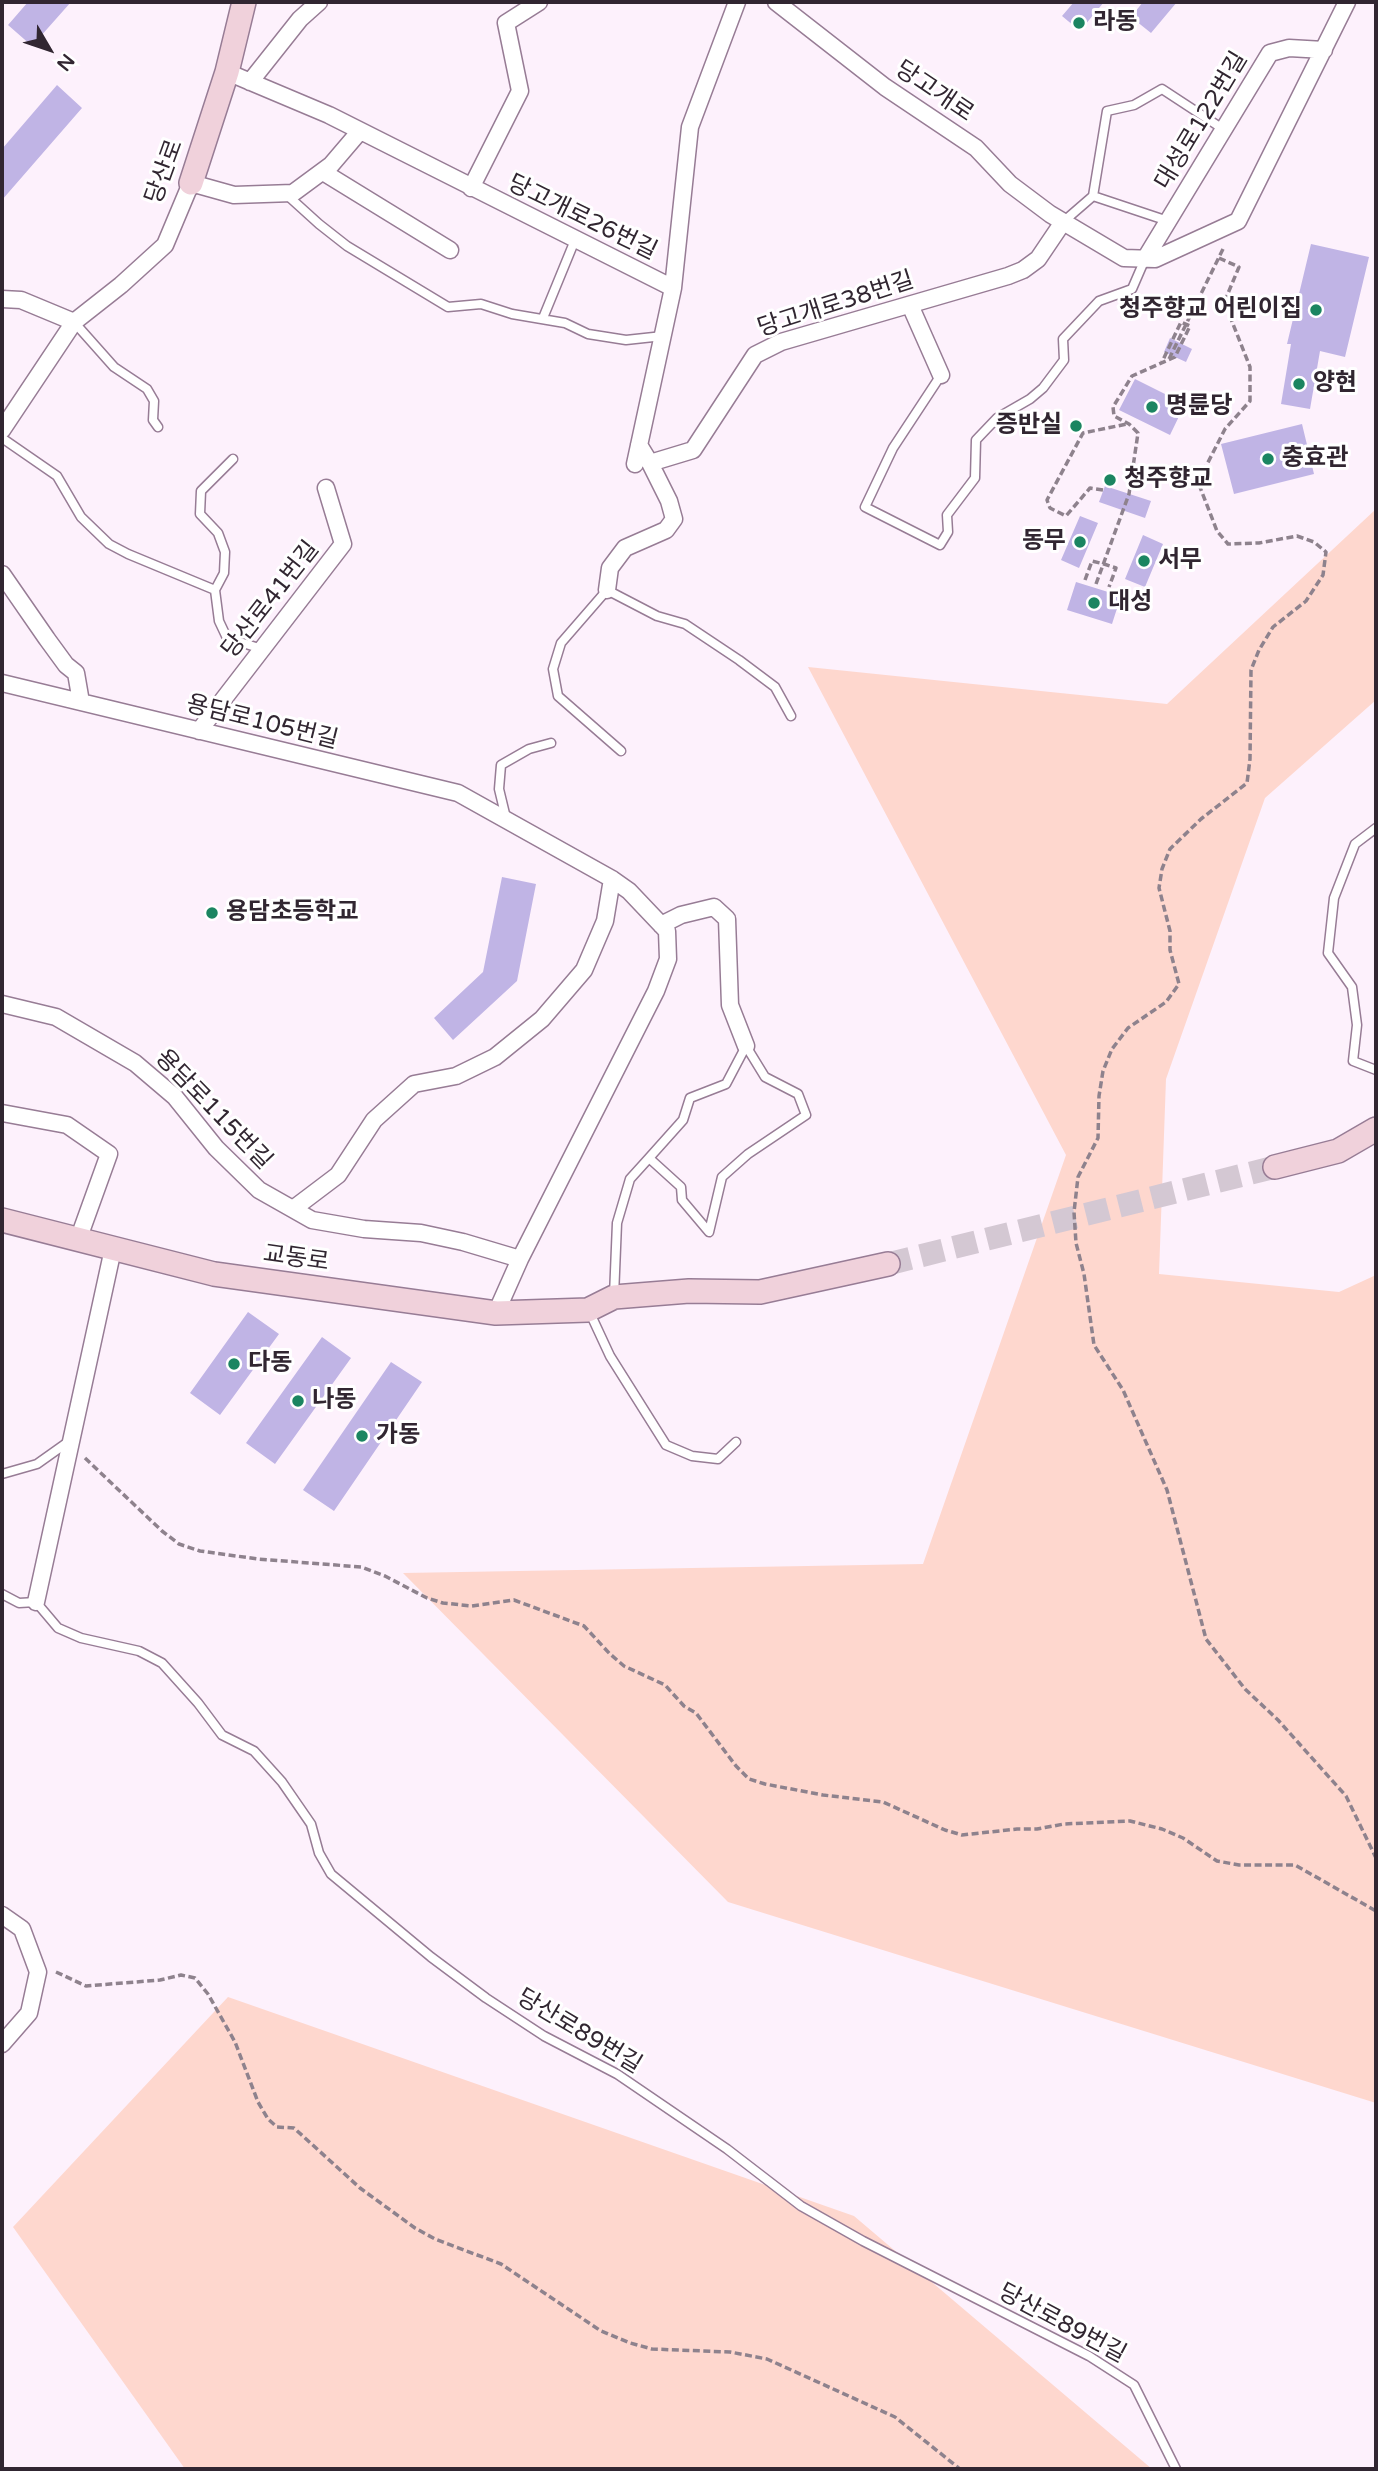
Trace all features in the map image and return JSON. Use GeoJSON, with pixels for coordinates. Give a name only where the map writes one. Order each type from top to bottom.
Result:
{"type":"FeatureCollection","features":[{"type":"Feature","properties":{"kind":"street","name":"당산로"},"geometry":{"type":"LineString","coordinates":[[2,430],[74,322],[121,285],[165,245],[191,183],[227,72],[244,2]]}},
{"type":"Feature","properties":{"kind":"street"},"geometry":{"type":"LineString","coordinates":[[250,82],[300,19],[319,2]]}},
{"type":"Feature","properties":{"kind":"street","name":"당고개로26번길"},"geometry":{"type":"LineString","coordinates":[[471,188],[520,91],[506,23],[539,2]]}},
{"type":"Feature","properties":{"kind":"street","name":"당고개로26번길"},"geometry":{"type":"LineString","coordinates":[[642,463],[639,444],[673,288],[690,127],[737,2]]}},
{"type":"Feature","properties":{"kind":"street","name":"당고개로"},"geometry":{"type":"LineString","coordinates":[[776,2],[885,87],[976,148],[1010,184],[1063,222],[1124,258],[1145,259]]}},
{"type":"Feature","properties":{"kind":"street"},"geometry":{"type":"LineString","coordinates":[[1145,259],[1155,259],[1238,221],[1347,2]]}},
{"type":"Feature","properties":{"kind":"street","name":"대성로122번길"},"geometry":{"type":"LineString","coordinates":[[1145,259],[1270,53],[1289,48],[1324,50]]}},
{"type":"Feature","properties":{"kind":"street","name":"당고개로26번길"},"geometry":{"type":"LineString","coordinates":[[227,72],[329,115],[673,288]]}},
{"type":"Feature","properties":{"kind":"street"},"geometry":{"type":"LineString","coordinates":[[191,183],[234,195],[289,193],[323,172],[360,131]]}},
{"type":"Feature","properties":{"kind":"street"},"geometry":{"type":"LineString","coordinates":[[323,172],[450,250]]}},
{"type":"Feature","properties":{"kind":"street","name":"당고개로38번길"},"geometry":{"type":"LineString","coordinates":[[642,463],[693,450],[755,355],[781,342],[1023,270],[1038,259],[1063,222]]}},
{"type":"Feature","properties":{"kind":"street"},"geometry":{"type":"LineString","coordinates":[[2,299],[21,300],[74,322]]}},
{"type":"Feature","properties":{"kind":"street"},"geometry":{"type":"LineString","coordinates":[[910,304],[941,375]]}},
{"type":"Feature","properties":{"kind":"street"},"geometry":{"type":"LineString","coordinates":[[607,590],[610,568],[625,548],[666,530],[674,519],[669,501],[642,463]]}},
{"type":"Feature","properties":{"kind":"street","name":"당산로41번길"},"geometry":{"type":"LineString","coordinates":[[199,731],[343,544],[326,488]]}},
{"type":"Feature","properties":{"kind":"street"},"geometry":{"type":"LineString","coordinates":[[2,574],[66,665],[76,673],[82,702]]}},
{"type":"Feature","properties":{"kind":"street","name":"용담로105번길"},"geometry":{"type":"LineString","coordinates":[[2,683],[458,793],[612,879],[629,891],[661,925]]}},
{"type":"Feature","properties":{"kind":"street"},"geometry":{"type":"LineString","coordinates":[[293,1209],[338,1175],[374,1120],[414,1084],[456,1076],[495,1057],[542,1019],[584,970],[605,920],[612,879]]}},
{"type":"Feature","properties":{"kind":"street"},"geometry":{"type":"LineString","coordinates":[[496,1312],[520,1259],[656,991],[668,959],[667,931],[661,925],[681,915],[714,907],[727,919],[730,1005],[746,1046]]}},
{"type":"Feature","properties":{"kind":"street","name":"용담로115번길"},"geometry":{"type":"LineString","coordinates":[[2,1004],[56,1017],[135,1063],[175,1097],[216,1148],[259,1189],[312,1220],[364,1230],[421,1233],[520,1259]]}},
{"type":"Feature","properties":{"kind":"street"},"geometry":{"type":"LineString","coordinates":[[2,1113],[67,1125],[109,1154],[78,1240]]}},
{"type":"Feature","properties":{"kind":"street"},"geometry":{"type":"LineString","coordinates":[[1275,1167],[1338,1150],[1376,1129]]}},
{"type":"Feature","properties":{"kind":"street","name":"교동로"},"geometry":{"type":"LineString","coordinates":[[2,1220],[214,1273],[496,1312],[588,1310],[614,1297],[689,1291],[760,1292],[887,1264]]}},
{"type":"Feature","properties":{"kind":"street"},"geometry":{"type":"LineString","coordinates":[[36,1602],[74,1445],[113,1249]]}},
{"type":"Feature","properties":{"kind":"street"},"geometry":{"type":"LineString","coordinates":[[2,1915],[22,1928],[38,1972],[29,2013],[2,2044]]}},
{"type":"Feature","properties":{"kind":"lane"},"geometry":{"type":"LineString","coordinates":[[1063,222],[1093,196],[1107,111],[1134,105],[1162,89],[1223,129]]}},
{"type":"Feature","properties":{"kind":"lane"},"geometry":{"type":"LineString","coordinates":[[289,193],[319,224],[347,246],[448,307],[481,304],[512,314],[565,323],[587,334],[626,340],[664,336]]}},
{"type":"Feature","properties":{"kind":"lane"},"geometry":{"type":"LineString","coordinates":[[1093,196],[1168,221]]}},
{"type":"Feature","properties":{"kind":"lane"},"geometry":{"type":"LineString","coordinates":[[543,318],[575,240]]}},
{"type":"Feature","properties":{"kind":"lane"},"geometry":{"type":"LineString","coordinates":[[941,375],[893,448],[865,507],[940,545],[948,532],[947,515],[975,478],[976,440],[998,418],[1030,400],[1043,388],[1064,360],[1063,339],[1099,300],[1132,289],[1145,259]]}},
{"type":"Feature","properties":{"kind":"lane"},"geometry":{"type":"LineString","coordinates":[[74,322],[114,367],[147,389],[154,401],[153,420],[158,427]]}},
{"type":"Feature","properties":{"kind":"lane"},"geometry":{"type":"LineString","coordinates":[[2,438],[57,476],[81,517],[108,544],[215,590]]}},
{"type":"Feature","properties":{"kind":"lane"},"geometry":{"type":"LineString","coordinates":[[233,459],[201,491],[200,514],[218,533],[225,552],[224,573],[215,590],[219,621],[227,638],[262,649]]}},
{"type":"Feature","properties":{"kind":"lane"},"geometry":{"type":"LineString","coordinates":[[621,751],[558,696],[553,669],[561,643],[607,590],[657,616],[685,624],[728,653],[775,688],[791,716]]}},
{"type":"Feature","properties":{"kind":"lane"},"geometry":{"type":"LineString","coordinates":[[506,819],[499,789],[501,765],[529,749],[551,743]]}},
{"type":"Feature","properties":{"kind":"lane"},"geometry":{"type":"LineString","coordinates":[[1376,828],[1355,844],[1334,898],[1328,953],[1352,987],[1357,1025],[1353,1060],[1376,1070]]}},
{"type":"Feature","properties":{"kind":"lane"},"geometry":{"type":"LineString","coordinates":[[649,1158],[681,1187],[682,1200],[709,1231],[722,1177],[748,1154],[806,1115],[798,1094],[765,1077],[746,1046]]}},
{"type":"Feature","properties":{"kind":"lane"},"geometry":{"type":"LineString","coordinates":[[614,1297],[617,1223],[630,1179],[682,1120],[690,1098],[726,1084],[746,1046]]}},
{"type":"Feature","properties":{"kind":"lane"},"geometry":{"type":"LineString","coordinates":[[588,1310],[610,1356],[666,1446],[692,1456],[719,1459],[736,1442]]}},
{"type":"Feature","properties":{"kind":"lane"},"geometry":{"type":"LineString","coordinates":[[2,1474],[37,1464],[74,1445]]}},
{"type":"Feature","properties":{"kind":"lane"},"geometry":{"type":"LineString","coordinates":[[2,1594],[19,1603],[36,1602]]}},
{"type":"Feature","properties":{"kind":"lane","name":"당산로89번길"},"geometry":{"type":"LineString","coordinates":[[36,1602],[58,1628],[81,1638],[139,1651],[162,1663],[222,1735],[254,1751],[282,1782],[311,1824],[319,1853],[331,1874],[431,1957],[544,2036],[617,2074],[727,2149],[801,2206],[863,2241],[1089,2356],[1134,2385],[1176,2469]]}},
{"type":"Feature","properties":{"kind":"path"},"geometry":{"type":"LineString","coordinates":[[1168,360],[1238,221]]}},
{"type":"Feature","properties":{"kind":"path"},"geometry":{"type":"LineString","coordinates":[[1219,258],[1239,267],[1226,298],[1227,309],[1250,367],[1250,401],[1225,429],[1198,482],[1217,531],[1228,544],[1259,543],[1297,536],[1314,542],[1326,552],[1325,564],[1323,576],[1306,601],[1273,627],[1251,670],[1250,759],[1247,783],[1201,819],[1170,849],[1162,869],[1159,888],[1179,984],[1166,1002],[1128,1028],[1112,1049],[1103,1071],[1099,1096],[1098,1138],[1078,1177],[1074,1212],[1076,1243],[1084,1273],[1094,1345],[1123,1390],[1167,1490],[1206,1639],[1245,1689],[1278,1720],[1346,1796],[1376,1858]]}},
{"type":"Feature","properties":{"kind":"path"},"geometry":{"type":"LineString","coordinates":[[1162,362],[1185,324]]}},
{"type":"Feature","properties":{"kind":"path"},"geometry":{"type":"LineString","coordinates":[[1096,584],[1129,494],[1138,433],[1129,424],[1114,416],[1113,407],[1132,376],[1175,358],[1182,344],[1185,324]]}},
{"type":"Feature","properties":{"kind":"path"},"geometry":{"type":"LineString","coordinates":[[1103,490],[1090,488],[1066,516],[1050,508],[1047,500],[1083,433],[1129,424]]}},
{"type":"Feature","properties":{"kind":"path"},"geometry":{"type":"LineString","coordinates":[[1085,580],[1092,561],[1104,564],[1116,568],[1109,587]]}},
{"type":"Feature","properties":{"kind":"path"},"geometry":{"type":"LineString","coordinates":[[74,1445],[85,1459],[179,1544],[200,1551],[258,1559],[361,1567],[443,1603],[472,1606],[514,1600],[584,1626],[624,1666],[664,1685],[684,1706],[696,1713],[749,1779],[823,1795],[883,1802],[962,1835],[1064,1824],[1130,1821],[1162,1829],[1183,1838],[1217,1861],[1239,1865],[1295,1865],[1376,1911]]}},
{"type":"Feature","properties":{"kind":"path"},"geometry":{"type":"LineString","coordinates":[[33,1959],[67,1979],[86,1986],[160,1980],[181,1975],[195,1978],[208,1994],[235,2042],[258,2102],[268,2119],[277,2127],[294,2128],[360,2188],[415,2228],[435,2239],[501,2264],[601,2331],[630,2343],[652,2349],[730,2351],[767,2359],[853,2397],[907,2425],[960,2469]]}},
{"type":"Feature","properties":{"kind":"shaded area"},"geometry":{"type":"Polygon","coordinates":[[[1376,509],[1376,700],[1265,798],[1166,1079],[1159,1274],[1339,1292],[1376,1275],[1376,2103],[728,1902],[403,1573],[923,1564],[1066,1155],[808,667],[1167,704],[1376,509]]]}},
{"type":"Feature","properties":{"kind":"shaded area"},"geometry":{"type":"Polygon","coordinates":[[[228,1997],[854,2216],[1152,2469],[185,2469],[13,2227],[228,1997]]]}},
{"type":"Feature","properties":{"kind":"building"},"geometry":{"type":"Polygon","coordinates":[[[28,2],[71,2],[32,46],[8,25],[28,2]]]}},
{"type":"Feature","properties":{"kind":"building","name":"라동"},"geometry":{"type":"Polygon","coordinates":[[[1074,2],[1104,2],[1080,31],[1062,16],[1074,2]]]}},
{"type":"Feature","properties":{"kind":"building"},"geometry":{"type":"Polygon","coordinates":[[[1143,2],[1177,2],[1151,33],[1131,17],[1143,2]]]}},
{"type":"Feature","properties":{"kind":"building"},"geometry":{"type":"Polygon","coordinates":[[[57,85],[82,108],[2,200],[2,149],[57,85]]]}},
{"type":"Feature","properties":{"kind":"building"},"geometry":{"type":"Polygon","coordinates":[[[1311,244],[1369,257],[1345,357],[1320,351],[1310,409],[1281,404],[1291,344],[1287,344],[1311,244]]]}},
{"type":"Feature","properties":{"kind":"building"},"geometry":{"type":"Polygon","coordinates":[[[1170,338],[1192,349],[1186,362],[1164,352],[1170,338]]]}},
{"type":"Feature","properties":{"kind":"building","name":"명륜당"},"geometry":{"type":"Polygon","coordinates":[[[1135,379],[1185,404],[1170,435],[1119,410],[1135,379]]]}},
{"type":"Feature","properties":{"kind":"building","name":"충효관"},"geometry":{"type":"Polygon","coordinates":[[[1302,424],[1314,474],[1234,494],[1221,444],[1302,424]]]}},
{"type":"Feature","properties":{"kind":"building"},"geometry":{"type":"Polygon","coordinates":[[[1105,486],[1151,501],[1145,518],[1099,502],[1105,486]]]}},
{"type":"Feature","properties":{"kind":"building","name":"동무"},"geometry":{"type":"Polygon","coordinates":[[[1080,516],[1098,523],[1079,568],[1061,560],[1080,516]]]}},
{"type":"Feature","properties":{"kind":"building","name":"서무"},"geometry":{"type":"Polygon","coordinates":[[[1143,535],[1163,544],[1145,587],[1125,579],[1143,535]]]}},
{"type":"Feature","properties":{"kind":"building","name":"대성"},"geometry":{"type":"Polygon","coordinates":[[[1076,582],[1121,596],[1112,624],[1067,610],[1076,582]]]}},
{"type":"Feature","properties":{"kind":"building"},"geometry":{"type":"Polygon","coordinates":[[[502,877],[536,884],[517,981],[453,1040],[434,1018],[483,972],[502,877]]]}},
{"type":"Feature","properties":{"kind":"building","name":"다동"},"geometry":{"type":"Polygon","coordinates":[[[248,1312],[279,1334],[220,1415],[190,1393],[248,1312]]]}},
{"type":"Feature","properties":{"kind":"building","name":"나동"},"geometry":{"type":"Polygon","coordinates":[[[322,1337],[351,1358],[275,1464],[246,1443],[322,1337]]]}},
{"type":"Feature","properties":{"kind":"building","name":"가동"},"geometry":{"type":"Polygon","coordinates":[[[391,1362],[422,1382],[334,1511],[303,1490],[391,1362]]]}},
{"type":"Feature","properties":{"kind":"tunnel"},"geometry":{"type":"LineString","coordinates":[[888,1264],[1275,1167]]}},
{"type":"Feature","properties":{"kind":"place","name":"라동"},"geometry":{"type":"Point","coordinates":[1079,23]}},
{"type":"Feature","properties":{"kind":"place","name":"청주향교 어린이집"},"geometry":{"type":"Point","coordinates":[1316,310]}},
{"type":"Feature","properties":{"kind":"place","name":"양현"},"geometry":{"type":"Point","coordinates":[1299,384]}},
{"type":"Feature","properties":{"kind":"place","name":"명륜당"},"geometry":{"type":"Point","coordinates":[1152,407]}},
{"type":"Feature","properties":{"kind":"place","name":"증반실"},"geometry":{"type":"Point","coordinates":[1076,426]}},
{"type":"Feature","properties":{"kind":"place","name":"충효관"},"geometry":{"type":"Point","coordinates":[1268,459]}},
{"type":"Feature","properties":{"kind":"place","name":"청주향교"},"geometry":{"type":"Point","coordinates":[1110,480]}},
{"type":"Feature","properties":{"kind":"place","name":"동무"},"geometry":{"type":"Point","coordinates":[1080,542]}},
{"type":"Feature","properties":{"kind":"place","name":"서무"},"geometry":{"type":"Point","coordinates":[1144,561]}},
{"type":"Feature","properties":{"kind":"place","name":"대성"},"geometry":{"type":"Point","coordinates":[1094,603]}},
{"type":"Feature","properties":{"kind":"place","name":"용담초등학교"},"geometry":{"type":"Point","coordinates":[212,913]}},
{"type":"Feature","properties":{"kind":"place","name":"다동"},"geometry":{"type":"Point","coordinates":[234,1364]}},
{"type":"Feature","properties":{"kind":"place","name":"나동"},"geometry":{"type":"Point","coordinates":[298,1401]}},
{"type":"Feature","properties":{"kind":"place","name":"가동"},"geometry":{"type":"Point","coordinates":[362,1436]}}]}
